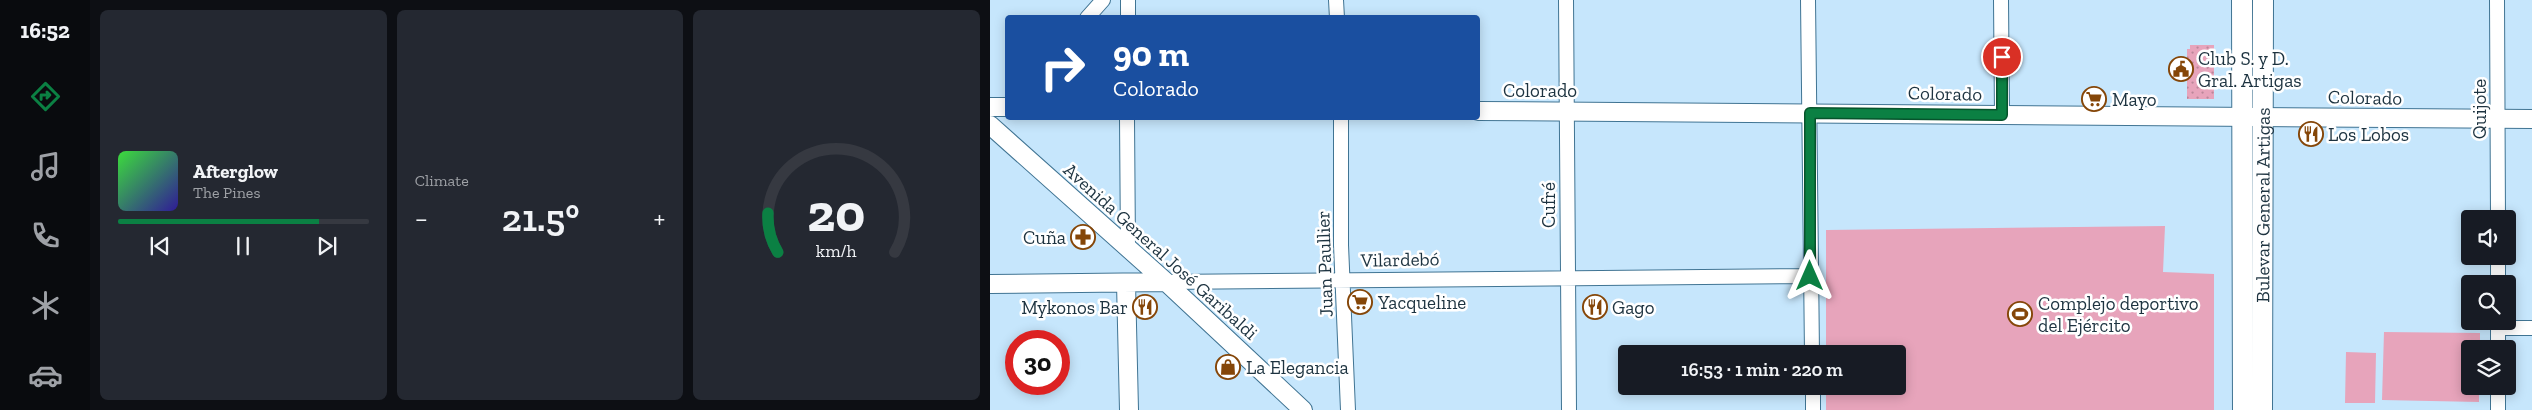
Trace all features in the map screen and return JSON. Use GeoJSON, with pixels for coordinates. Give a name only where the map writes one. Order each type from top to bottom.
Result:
{"type":"FeatureCollection","features":[{"type":"Feature","properties":{"kind":"main road","name":"Bulevar General Artigas"},"geometry":{"type":"LineString","coordinates":[[2242,0],[2252,117],[2262,410]]}},
{"type":"Feature","properties":{"kind":"main road","name":"Bulevar General Artigas"},"geometry":{"type":"LineString","coordinates":[[2243,410],[2252,117],[2263,0]]}},
{"type":"Feature","properties":{"kind":"street"},"geometry":{"type":"LineString","coordinates":[[1090,15],[1103,0]]}},
{"type":"Feature","properties":{"kind":"street"},"geometry":{"type":"LineString","coordinates":[[1128,0],[1128,15]]}},
{"type":"Feature","properties":{"kind":"street"},"geometry":{"type":"LineString","coordinates":[[1336,0],[1337,15]]}},
{"type":"Feature","properties":{"kind":"street","name":"Cufré"},"geometry":{"type":"LineString","coordinates":[[1566,0],[1569,410]]}},
{"type":"Feature","properties":{"kind":"street"},"geometry":{"type":"LineString","coordinates":[[1808,0],[1812,345]]}},
{"type":"Feature","properties":{"kind":"street"},"geometry":{"type":"LineString","coordinates":[[2001,0],[2002,115]]}},
{"type":"Feature","properties":{"kind":"street","name":"Quijote"},"geometry":{"type":"LineString","coordinates":[[2497,0],[2498,210]]}},
{"type":"Feature","properties":{"kind":"street","name":"Colorado"},"geometry":{"type":"LineString","coordinates":[[1480,111],[2532,119]]}},
{"type":"Feature","properties":{"kind":"street"},"geometry":{"type":"LineString","coordinates":[[1127,120],[1128,250]]}},
{"type":"Feature","properties":{"kind":"street","name":"Juan Paullier"},"geometry":{"type":"LineString","coordinates":[[1341,120],[1343,281],[1348,410]]}},
{"type":"Feature","properties":{"kind":"street","name":"Avenida General José Garibaldi"},"geometry":{"type":"LineString","coordinates":[[990,125],[1166,282],[1303,410]]}},
{"type":"Feature","properties":{"kind":"street","name":"Vilardebó"},"geometry":{"type":"LineString","coordinates":[[990,284],[1810,276]]}},
{"type":"Feature","properties":{"kind":"street"},"geometry":{"type":"LineString","coordinates":[[1126,283],[1129,410]]}},
{"type":"Feature","properties":{"kind":"street"},"geometry":{"type":"LineString","coordinates":[[2516,327],[2532,328]]}},
{"type":"Feature","properties":{"kind":"street"},"geometry":{"type":"LineString","coordinates":[[1812,395],[1813,410]]}},
{"type":"Feature","properties":{"kind":"street"},"geometry":{"type":"LineString","coordinates":[[2498,395],[2498,410]]}},
{"type":"Feature","properties":{"kind":"shaded area"},"geometry":{"type":"Polygon","coordinates":[[[2190,45],[2214,45],[2214,99],[2187,99],[2187,49],[2190,49],[2190,45]]]}},
{"type":"Feature","properties":{"kind":"shaded area","name":"Complejo deportivo del Ejército"},"geometry":{"type":"Polygon","coordinates":[[[2165,226],[2163,272],[2214,274],[2214,410],[1826,410],[1826,395],[1906,395],[1906,345],[1826,345],[1826,230],[2165,226]]]}},
{"type":"Feature","properties":{"kind":"shaded area"},"geometry":{"type":"Polygon","coordinates":[[[2384,332],[2480,333],[2480,340],[2461,340],[2461,395],[2479,395],[2479,402],[2382,400],[2384,332]]]}},
{"type":"Feature","properties":{"kind":"shaded area"},"geometry":{"type":"Polygon","coordinates":[[[2346,352],[2376,353],[2375,403],[2345,403],[2346,352]]]}},
{"type":"Feature","properties":{"kind":"place","name":"Club S. y D. Gral. Artigas"},"geometry":{"type":"Point","coordinates":[2181,69]}},
{"type":"Feature","properties":{"kind":"place","name":"Mayo"},"geometry":{"type":"Point","coordinates":[2094,99]}},
{"type":"Feature","properties":{"kind":"place","name":"Los Lobos"},"geometry":{"type":"Point","coordinates":[2311,134]}},
{"type":"Feature","properties":{"kind":"place","name":"Cuña"},"geometry":{"type":"Point","coordinates":[1083,237]}},
{"type":"Feature","properties":{"kind":"place","name":"Yacqueline"},"geometry":{"type":"Point","coordinates":[1360,302]}},
{"type":"Feature","properties":{"kind":"place","name":"Mykonos Bar"},"geometry":{"type":"Point","coordinates":[1145,307]}},
{"type":"Feature","properties":{"kind":"place","name":"Gago"},"geometry":{"type":"Point","coordinates":[1595,307]}},
{"type":"Feature","properties":{"kind":"place","name":"Complejo deportivo del Ejército"},"geometry":{"type":"Point","coordinates":[2020,314]}},
{"type":"Feature","properties":{"kind":"place","name":"La Elegancia"},"geometry":{"type":"Point","coordinates":[1228,367]}},
{"type":"Feature","properties":{"kind":"route"},"geometry":{"type":"LineString","coordinates":[[1810,276],[1810,113],[2002,115],[2002,57]]}}]}
